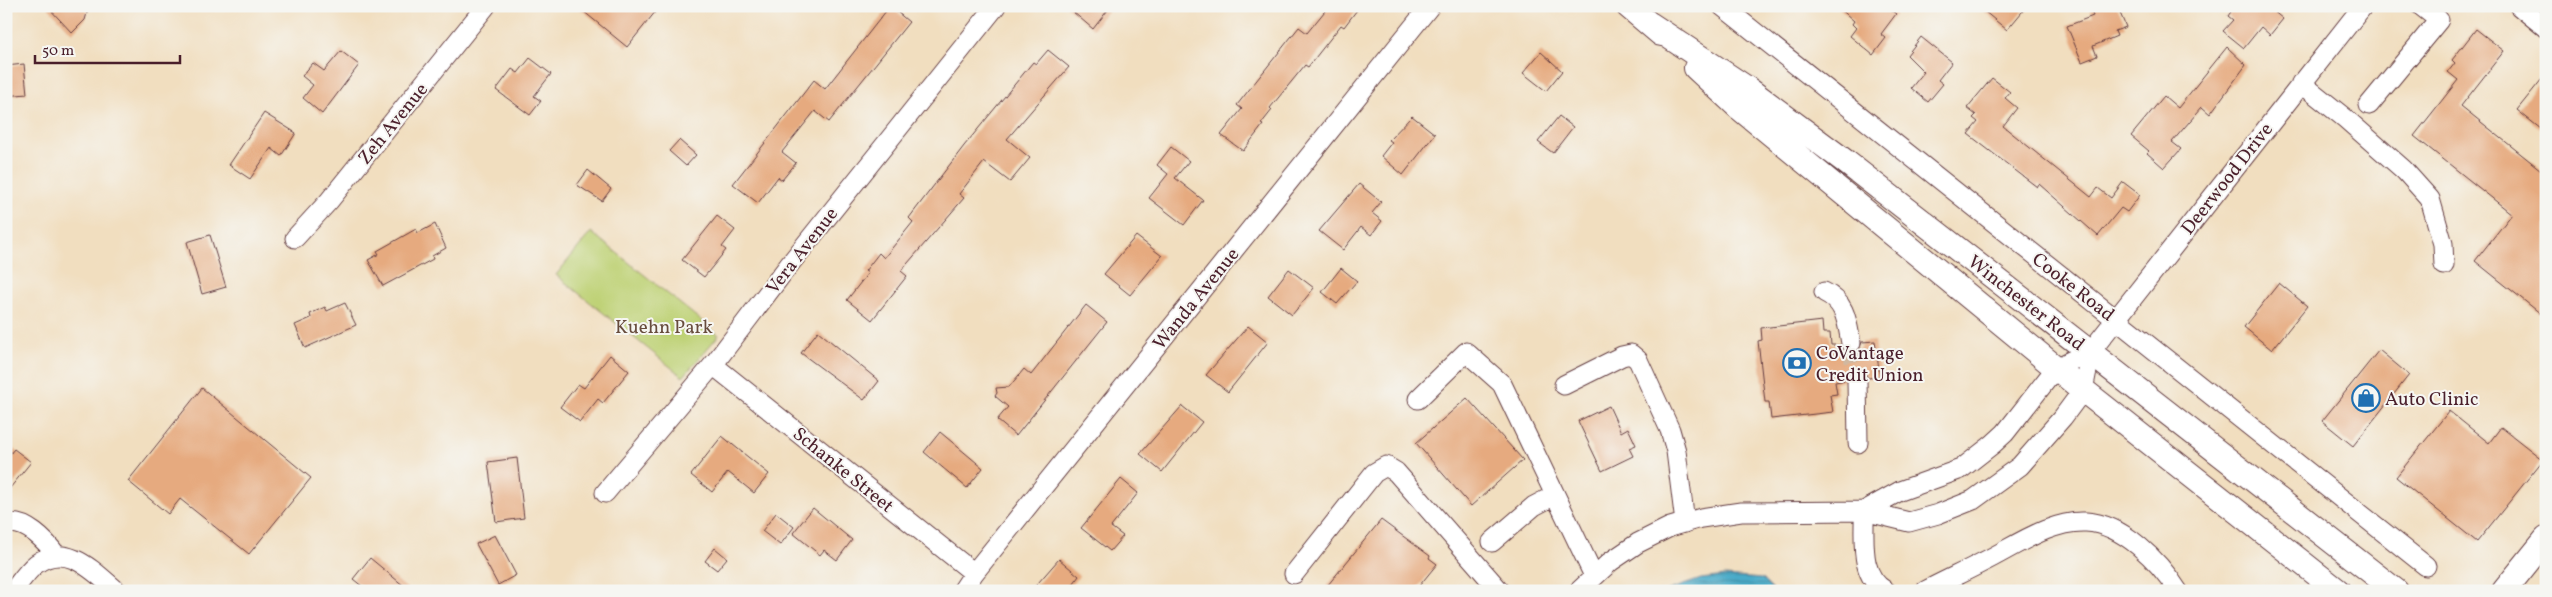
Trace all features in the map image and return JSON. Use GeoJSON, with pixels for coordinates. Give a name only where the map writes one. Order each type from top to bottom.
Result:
{"type":"FeatureCollection","features":[{"type":"Feature","properties":{"kind":"main road","name":"Winchester Road"},"geometry":{"type":"LineString","coordinates":[[1628,6],[1650,24],[1737,106],[2083,390],[2338,591]]}},
{"type":"Feature","properties":{"kind":"main road","name":"Winchester Road"},"geometry":{"type":"LineString","coordinates":[[1650,24],[1748,88],[2091,351],[2396,591]]}},
{"type":"Feature","properties":{"kind":"main road"},"geometry":{"type":"LineString","coordinates":[[2504,591],[2546,539]]}},
{"type":"Feature","properties":{"kind":"street","name":"Zeh Avenue"},"geometry":{"type":"LineString","coordinates":[[295,238],[329,201],[486,6]]}},
{"type":"Feature","properties":{"kind":"street","name":"Vera Avenue"},"geometry":{"type":"LineString","coordinates":[[605,493],[713,365],[788,266],[996,6]]}},
{"type":"Feature","properties":{"kind":"street","name":"Wanda Avenue"},"geometry":{"type":"LineString","coordinates":[[962,591],[974,573],[1430,6]]}},
{"type":"Feature","properties":{"kind":"street","name":"Cooke Road"},"geometry":{"type":"LineString","coordinates":[[1722,6],[2426,566]]}},
{"type":"Feature","properties":{"kind":"street"},"geometry":{"type":"LineString","coordinates":[[2369,105],[2439,20],[2422,6]]}},
{"type":"Feature","properties":{"kind":"street"},"geometry":{"type":"LineString","coordinates":[[2519,6],[2546,28]]}},
{"type":"Feature","properties":{"kind":"street","name":"Deerwood Drive"},"geometry":{"type":"LineString","coordinates":[[2091,351],[2361,7]]}},
{"type":"Feature","properties":{"kind":"street"},"geometry":{"type":"LineString","coordinates":[[2301,83],[2346,119],[2404,170],[2430,199],[2443,244],[2444,265]]}},
{"type":"Feature","properties":{"kind":"street"},"geometry":{"type":"LineString","coordinates":[[1824,292],[1836,299],[1845,314],[1851,344]]}},
{"type":"Feature","properties":{"kind":"street"},"geometry":{"type":"LineString","coordinates":[[1864,510],[1900,491],[1961,469],[2004,433],[2056,368],[2091,351]]}},
{"type":"Feature","properties":{"kind":"street"},"geometry":{"type":"LineString","coordinates":[[1579,591],[1594,576],[1638,543],[1685,523],[1731,512],[1864,510],[1909,522],[1938,514],[1974,500],[2033,453],[2083,390],[2091,351]]}},
{"type":"Feature","properties":{"kind":"street"},"geometry":{"type":"LineString","coordinates":[[1418,399],[1466,352],[1502,384],[1594,576]]}},
{"type":"Feature","properties":{"kind":"street"},"geometry":{"type":"LineString","coordinates":[[1564,385],[1622,356],[1631,354],[1638,360],[1670,430],[1676,451],[1685,523]]}},
{"type":"Feature","properties":{"kind":"street","name":"Schanke Street"},"geometry":{"type":"LineString","coordinates":[[713,365],[974,573]]}},
{"type":"Feature","properties":{"kind":"street"},"geometry":{"type":"LineString","coordinates":[[1857,379],[1858,443]]}},
{"type":"Feature","properties":{"kind":"street"},"geometry":{"type":"LineString","coordinates":[[1294,574],[1374,474],[1386,466],[1396,472],[1492,587]]}},
{"type":"Feature","properties":{"kind":"street"},"geometry":{"type":"LineString","coordinates":[[1492,542],[1534,506],[1554,495]]}},
{"type":"Feature","properties":{"kind":"street"},"geometry":{"type":"LineString","coordinates":[[1864,510],[1867,568],[1875,583],[1886,591]]}},
{"type":"Feature","properties":{"kind":"street"},"geometry":{"type":"LineString","coordinates":[[6,524],[18,522],[23,525],[50,546],[57,556]]}},
{"type":"Feature","properties":{"kind":"street"},"geometry":{"type":"LineString","coordinates":[[1925,591],[2050,528],[2084,522],[2106,526],[2122,534],[2158,563],[2178,591]]}},
{"type":"Feature","properties":{"kind":"street"},"geometry":{"type":"LineString","coordinates":[[13,591],[36,564],[57,556],[78,560],[117,591]]}},
{"type":"Feature","properties":{"kind":"green space","name":"Kuehn Park"},"geometry":{"type":"Polygon","coordinates":[[[591,232],[719,335],[683,377],[556,275],[591,232]]]}},
{"type":"Feature","properties":{"kind":"water"},"geometry":{"type":"Polygon","coordinates":[[[1725,576],[1762,579],[1774,591],[1666,591],[1701,579],[1725,576]]]}},
{"type":"Feature","properties":{"kind":"building"},"geometry":{"type":"Polygon","coordinates":[[[47,6],[89,6],[85,20],[72,33],[47,6]]]}},
{"type":"Feature","properties":{"kind":"building"},"geometry":{"type":"Polygon","coordinates":[[[577,6],[660,6],[627,47],[577,6]]]}},
{"type":"Feature","properties":{"kind":"building"},"geometry":{"type":"Polygon","coordinates":[[[890,6],[909,22],[829,122],[815,111],[782,152],[796,163],[782,180],[778,177],[758,203],[733,184],[814,80],[825,89],[890,6]]]}},
{"type":"Feature","properties":{"kind":"building"},"geometry":{"type":"Polygon","coordinates":[[[1066,6],[1111,6],[1093,29],[1066,6]]]}},
{"type":"Feature","properties":{"kind":"building"},"geometry":{"type":"Polygon","coordinates":[[[1329,6],[1360,6],[1344,27],[1341,25],[1308,67],[1305,65],[1270,108],[1272,110],[1261,124],[1263,125],[1243,151],[1221,135],[1242,109],[1237,105],[1299,27],[1307,33],[1329,6]]]}},
{"type":"Feature","properties":{"kind":"building"},"geometry":{"type":"Polygon","coordinates":[[[1837,6],[1886,6],[1896,14],[1881,34],[1886,38],[1873,55],[1850,36],[1856,28],[1852,24],[1854,21],[1837,6]]]}},
{"type":"Feature","properties":{"kind":"building"},"geometry":{"type":"Polygon","coordinates":[[[1978,6],[2027,6],[2007,30],[1978,6]]]}},
{"type":"Feature","properties":{"kind":"building"},"geometry":{"type":"Polygon","coordinates":[[[2089,6],[2117,6],[2126,27],[2115,31],[2117,36],[2093,46],[2097,56],[2082,62],[2067,26],[2093,16],[2089,6]]]}},
{"type":"Feature","properties":{"kind":"building"},"geometry":{"type":"Polygon","coordinates":[[[2235,6],[2267,6],[2283,19],[2270,35],[2261,27],[2244,48],[2223,31],[2233,20],[2228,16],[2235,6]]]}},
{"type":"Feature","properties":{"kind":"building"},"geometry":{"type":"Polygon","coordinates":[[[2476,29],[2504,51],[2461,106],[2546,174],[2546,318],[2475,261],[2512,214],[2414,136],[2458,80],[2448,72],[2455,63],[2452,60],[2476,29]]]}},
{"type":"Feature","properties":{"kind":"building"},"geometry":{"type":"Polygon","coordinates":[[[1921,37],[1952,62],[1938,80],[1943,84],[1928,102],[1911,88],[1924,72],[1907,55],[1921,37]]]}},
{"type":"Feature","properties":{"kind":"building"},"geometry":{"type":"Polygon","coordinates":[[[2227,47],[2246,65],[2210,114],[2202,107],[2172,142],[2181,149],[2164,168],[2147,153],[2149,151],[2131,136],[2164,96],[2178,108],[2227,47]]]}},
{"type":"Feature","properties":{"kind":"building"},"geometry":{"type":"Polygon","coordinates":[[[1048,50],[1069,67],[1007,139],[1030,158],[1010,182],[984,162],[959,194],[964,198],[901,271],[907,276],[872,320],[847,300],[868,273],[865,271],[879,253],[884,258],[913,222],[909,218],[964,146],[1033,62],[1036,64],[1048,50]]]}},
{"type":"Feature","properties":{"kind":"building"},"geometry":{"type":"Polygon","coordinates":[[[341,51],[359,65],[322,114],[303,98],[313,85],[302,76],[313,63],[324,71],[341,51]]]}},
{"type":"Feature","properties":{"kind":"building"},"geometry":{"type":"Polygon","coordinates":[[[1541,52],[1562,71],[1546,91],[1523,73],[1541,52]]]}},
{"type":"Feature","properties":{"kind":"building"},"geometry":{"type":"Polygon","coordinates":[[[530,58],[551,74],[534,96],[541,101],[530,115],[496,90],[512,69],[518,73],[530,58]]]}},
{"type":"Feature","properties":{"kind":"building"},"geometry":{"type":"Polygon","coordinates":[[[24,64],[27,94],[6,96],[6,66],[24,64]]]}},
{"type":"Feature","properties":{"kind":"building"},"geometry":{"type":"Polygon","coordinates":[[[2546,74],[2546,133],[2517,110],[2546,74]]]}},
{"type":"Feature","properties":{"kind":"building"},"geometry":{"type":"Polygon","coordinates":[[[1992,78],[2010,92],[2005,98],[2017,108],[2003,126],[2091,197],[2098,188],[2111,198],[2123,182],[2140,195],[2127,212],[2121,208],[2098,236],[2039,184],[2037,187],[1968,134],[1978,122],[1973,118],[1976,115],[1967,108],[1992,78]]]}},
{"type":"Feature","properties":{"kind":"building"},"geometry":{"type":"Polygon","coordinates":[[[264,113],[296,133],[281,156],[271,148],[250,179],[229,165],[264,113]]]}},
{"type":"Feature","properties":{"kind":"building"},"geometry":{"type":"Polygon","coordinates":[[[1412,116],[1435,134],[1403,175],[1381,156],[1392,142],[1389,140],[1412,116]]]}},
{"type":"Feature","properties":{"kind":"building"},"geometry":{"type":"Polygon","coordinates":[[[1559,116],[1573,127],[1553,153],[1538,142],[1559,116]]]}},
{"type":"Feature","properties":{"kind":"building"},"geometry":{"type":"Polygon","coordinates":[[[679,140],[696,155],[686,166],[669,151],[679,140]]]}},
{"type":"Feature","properties":{"kind":"building"},"geometry":{"type":"Polygon","coordinates":[[[1171,147],[1189,161],[1175,178],[1203,200],[1184,225],[1149,198],[1168,174],[1157,165],[1171,147]]]}},
{"type":"Feature","properties":{"kind":"building"},"geometry":{"type":"Polygon","coordinates":[[[588,170],[611,189],[602,201],[577,185],[588,170]]]}},
{"type":"Feature","properties":{"kind":"building"},"geometry":{"type":"Polygon","coordinates":[[[1359,184],[1381,202],[1372,213],[1382,221],[1371,235],[1361,227],[1343,250],[1319,231],[1359,184]]]}},
{"type":"Feature","properties":{"kind":"building"},"geometry":{"type":"Polygon","coordinates":[[[717,216],[735,230],[722,247],[726,250],[704,277],[682,260],[717,216]]]}},
{"type":"Feature","properties":{"kind":"building"},"geometry":{"type":"Polygon","coordinates":[[[435,224],[446,248],[432,256],[433,259],[383,286],[368,260],[379,254],[377,251],[416,229],[418,233],[435,224]]]}},
{"type":"Feature","properties":{"kind":"building"},"geometry":{"type":"Polygon","coordinates":[[[210,235],[226,287],[202,294],[187,242],[210,235]]]}},
{"type":"Feature","properties":{"kind":"building"},"geometry":{"type":"Polygon","coordinates":[[[1136,236],[1162,256],[1130,295],[1104,274],[1136,236]]]}},
{"type":"Feature","properties":{"kind":"building"},"geometry":{"type":"Polygon","coordinates":[[[1341,268],[1357,281],[1337,304],[1322,292],[1341,268]]]}},
{"type":"Feature","properties":{"kind":"building"},"geometry":{"type":"Polygon","coordinates":[[[1289,269],[1314,288],[1292,315],[1268,296],[1289,269]]]}},
{"type":"Feature","properties":{"kind":"building"},"geometry":{"type":"Polygon","coordinates":[[[2279,283],[2307,306],[2272,350],[2244,327],[2279,283]]]}},
{"type":"Feature","properties":{"kind":"building"},"geometry":{"type":"Polygon","coordinates":[[[345,303],[356,325],[305,348],[295,325],[311,318],[310,314],[325,307],[327,311],[345,303]]]}},
{"type":"Feature","properties":{"kind":"building"},"geometry":{"type":"Polygon","coordinates":[[[1086,305],[1107,322],[1016,436],[997,420],[1008,407],[995,396],[997,393],[996,388],[1009,387],[1024,369],[1031,375],[1086,305]]]}},
{"type":"Feature","properties":{"kind":"building","name":"CoVantage Credit Union"},"geometry":{"type":"Polygon","coordinates":[[[1822,321],[1823,333],[1830,333],[1831,345],[1840,345],[1847,353],[1858,352],[1862,342],[1875,341],[1880,377],[1868,378],[1862,369],[1852,369],[1847,374],[1846,380],[1835,382],[1837,394],[1830,395],[1833,412],[1771,419],[1769,402],[1765,402],[1758,341],[1762,340],[1761,328],[1822,321]]]}},
{"type":"Feature","properties":{"kind":"building"},"geometry":{"type":"Polygon","coordinates":[[[1248,326],[1268,342],[1228,392],[1206,375],[1248,326]]]}},
{"type":"Feature","properties":{"kind":"building"},"geometry":{"type":"Polygon","coordinates":[[[818,331],[879,381],[864,400],[801,353],[818,331]]]}},
{"type":"Feature","properties":{"kind":"building","name":"Auto Clinic"},"geometry":{"type":"Polygon","coordinates":[[[2379,350],[2409,375],[2353,446],[2322,421],[2379,350]]]}},
{"type":"Feature","properties":{"kind":"building"},"geometry":{"type":"Polygon","coordinates":[[[610,355],[629,371],[603,403],[598,399],[580,422],[560,407],[578,384],[584,388],[610,355]]]}},
{"type":"Feature","properties":{"kind":"building"},"geometry":{"type":"Polygon","coordinates":[[[202,388],[311,478],[249,554],[180,499],[168,514],[128,481],[202,388]]]}},
{"type":"Feature","properties":{"kind":"building"},"geometry":{"type":"Polygon","coordinates":[[[1467,398],[1523,460],[1471,506],[1416,443],[1467,398]]]}},
{"type":"Feature","properties":{"kind":"building"},"geometry":{"type":"Polygon","coordinates":[[[1182,406],[1202,422],[1162,472],[1140,454],[1182,406]]]}},
{"type":"Feature","properties":{"kind":"building"},"geometry":{"type":"Polygon","coordinates":[[[1609,406],[1621,432],[1628,428],[1636,445],[1629,448],[1633,456],[1602,471],[1578,421],[1609,406]]]}},
{"type":"Feature","properties":{"kind":"building"},"geometry":{"type":"Polygon","coordinates":[[[2449,411],[2489,443],[2501,427],[2543,460],[2477,542],[2396,477],[2449,411]]]}},
{"type":"Feature","properties":{"kind":"building"},"geometry":{"type":"Polygon","coordinates":[[[940,432],[983,468],[967,488],[924,452],[940,432]]]}},
{"type":"Feature","properties":{"kind":"building"},"geometry":{"type":"Polygon","coordinates":[[[722,436],[769,474],[754,493],[728,472],[712,492],[691,475],[722,436]]]}},
{"type":"Feature","properties":{"kind":"building"},"geometry":{"type":"Polygon","coordinates":[[[14,449],[31,462],[6,493],[6,459],[14,449]]]}},
{"type":"Feature","properties":{"kind":"building"},"geometry":{"type":"Polygon","coordinates":[[[517,458],[524,518],[496,522],[488,462],[517,458]]]}},
{"type":"Feature","properties":{"kind":"building"},"geometry":{"type":"Polygon","coordinates":[[[1121,479],[1138,493],[1111,527],[1123,536],[1110,551],[1081,528],[1121,479]]]}},
{"type":"Feature","properties":{"kind":"building"},"geometry":{"type":"Polygon","coordinates":[[[813,508],[852,540],[837,560],[824,550],[820,555],[793,533],[813,508]]]}},
{"type":"Feature","properties":{"kind":"building"},"geometry":{"type":"Polygon","coordinates":[[[776,513],[794,527],[780,545],[762,531],[776,513]]]}},
{"type":"Feature","properties":{"kind":"building"},"geometry":{"type":"Polygon","coordinates":[[[1381,520],[1430,556],[1429,558],[1437,564],[1415,591],[1323,591],[1381,520]]]}},
{"type":"Feature","properties":{"kind":"building"},"geometry":{"type":"Polygon","coordinates":[[[495,535],[516,575],[498,585],[476,544],[495,535]]]}},
{"type":"Feature","properties":{"kind":"building"},"geometry":{"type":"Polygon","coordinates":[[[715,548],[727,558],[717,570],[705,561],[715,548]]]}},
{"type":"Feature","properties":{"kind":"building"},"geometry":{"type":"Polygon","coordinates":[[[370,558],[410,591],[368,591],[353,579],[370,558]]]}},
{"type":"Feature","properties":{"kind":"building"},"geometry":{"type":"Polygon","coordinates":[[[1059,559],[1079,576],[1068,591],[1031,591],[1059,559]]]}},
{"type":"Feature","properties":{"kind":"tunnel"},"geometry":{"type":"LineString","coordinates":[[1851,343],[1857,379]]}},
{"type":"Feature","properties":{"kind":"place","name":"CoVantage Credit Union"},"geometry":{"type":"Point","coordinates":[1797,363]}},
{"type":"Feature","properties":{"kind":"place","name":"Auto Clinic"},"geometry":{"type":"Point","coordinates":[2366,398]}}]}
